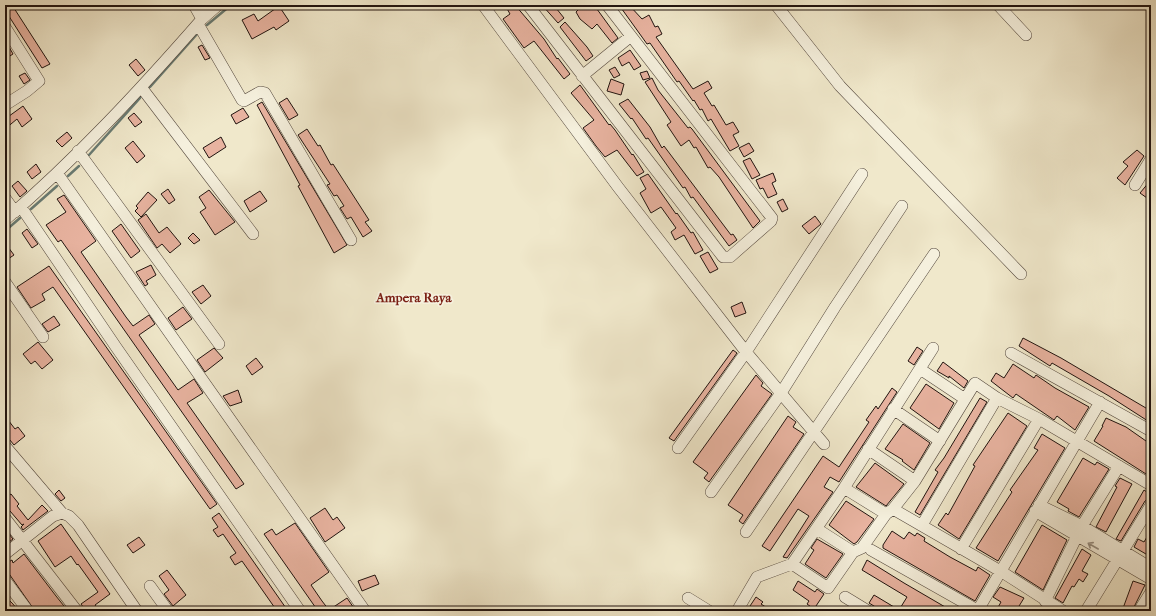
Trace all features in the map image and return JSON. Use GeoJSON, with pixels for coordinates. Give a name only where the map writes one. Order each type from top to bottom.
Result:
{"type":"FeatureCollection","features":[{"type":"Feature","properties":{"kind":"street"},"geometry":{"type":"LineString","coordinates":[[194,5],[200,22],[242,100],[244,101],[260,92],[265,93],[352,240]]}},
{"type":"Feature","properties":{"kind":"street"},"geometry":{"type":"LineString","coordinates":[[5,220],[57,173],[200,22],[218,5]]}},
{"type":"Feature","properties":{"kind":"street"},"geometry":{"type":"LineString","coordinates":[[483,5],[618,187],[746,352],[824,444]]}},
{"type":"Feature","properties":{"kind":"street"},"geometry":{"type":"LineString","coordinates":[[528,5],[723,257],[730,257],[771,221],[772,218],[607,5]]}},
{"type":"Feature","properties":{"kind":"street"},"geometry":{"type":"LineString","coordinates":[[776,5],[840,86],[1021,274]]}},
{"type":"Feature","properties":{"kind":"street"},"geometry":{"type":"LineString","coordinates":[[998,5],[1026,35]]}},
{"type":"Feature","properties":{"kind":"street"},"geometry":{"type":"LineString","coordinates":[[5,27],[38,81],[28,91],[5,105]]}},
{"type":"Feature","properties":{"kind":"street"},"geometry":{"type":"LineString","coordinates":[[582,76],[631,36]]}},
{"type":"Feature","properties":{"kind":"street"},"geometry":{"type":"LineString","coordinates":[[140,87],[253,234]]}},
{"type":"Feature","properties":{"kind":"street"},"geometry":{"type":"LineString","coordinates":[[78,151],[219,344]]}},
{"type":"Feature","properties":{"kind":"street"},"geometry":{"type":"LineString","coordinates":[[1134,185],[1151,159]]}},
{"type":"Feature","properties":{"kind":"street"},"geometry":{"type":"LineString","coordinates":[[57,173],[365,611]]}},
{"type":"Feature","properties":{"kind":"street"},"geometry":{"type":"LineString","coordinates":[[678,448],[746,352],[862,174]]}},
{"type":"Feature","properties":{"kind":"street"},"geometry":{"type":"LineString","coordinates":[[5,198],[18,209],[300,611]]}},
{"type":"Feature","properties":{"kind":"street"},"geometry":{"type":"LineString","coordinates":[[710,492],[781,393],[834,307],[902,206]]}},
{"type":"Feature","properties":{"kind":"street"},"geometry":{"type":"LineString","coordinates":[[746,532],[934,254]]}},
{"type":"Feature","properties":{"kind":"street"},"geometry":{"type":"LineString","coordinates":[[5,282],[43,337]]}},
{"type":"Feature","properties":{"kind":"street"},"geometry":{"type":"LineString","coordinates":[[737,611],[757,577],[792,564],[817,530],[933,348]]}},
{"type":"Feature","properties":{"kind":"street"},"geometry":{"type":"LineString","coordinates":[[1011,353],[1151,431]]}},
{"type":"Feature","properties":{"kind":"street"},"geometry":{"type":"LineString","coordinates":[[920,370],[965,399]]}},
{"type":"Feature","properties":{"kind":"street"},"geometry":{"type":"LineString","coordinates":[[792,564],[828,588],[853,552],[862,548],[915,481],[975,383],[997,398],[1039,419],[1151,485]]}},
{"type":"Feature","properties":{"kind":"street"},"geometry":{"type":"LineString","coordinates":[[922,525],[997,398]]}},
{"type":"Feature","properties":{"kind":"street"},"geometry":{"type":"LineString","coordinates":[[871,550],[979,611],[1037,508],[1100,402]]}},
{"type":"Feature","properties":{"kind":"street"},"geometry":{"type":"LineString","coordinates":[[893,409],[940,440]]}},
{"type":"Feature","properties":{"kind":"street"},"geometry":{"type":"LineString","coordinates":[[961,549],[1039,419]]}},
{"type":"Feature","properties":{"kind":"street"},"geometry":{"type":"LineString","coordinates":[[5,446],[62,513],[69,516],[78,525],[137,611]]}},
{"type":"Feature","properties":{"kind":"street"},"geometry":{"type":"LineString","coordinates":[[868,450],[915,481]]}},
{"type":"Feature","properties":{"kind":"street"},"geometry":{"type":"LineString","coordinates":[[1045,600],[1082,526],[1119,466]]}},
{"type":"Feature","properties":{"kind":"street"},"geometry":{"type":"LineString","coordinates":[[844,488],[889,512],[922,525],[1002,572],[1063,611]]}},
{"type":"Feature","properties":{"kind":"street"},"geometry":{"type":"LineString","coordinates":[[1086,611],[1151,505]]}},
{"type":"Feature","properties":{"kind":"street"},"geometry":{"type":"LineString","coordinates":[[1037,508],[1082,526],[1151,579]]}},
{"type":"Feature","properties":{"kind":"street"},"geometry":{"type":"LineString","coordinates":[[1037,508],[1077,537],[1151,568]]}},
{"type":"Feature","properties":{"kind":"street"},"geometry":{"type":"LineString","coordinates":[[5,554],[53,516],[62,513]]}},
{"type":"Feature","properties":{"kind":"street"},"geometry":{"type":"LineString","coordinates":[[5,518],[23,539],[77,611]]}},
{"type":"Feature","properties":{"kind":"street"},"geometry":{"type":"LineString","coordinates":[[817,530],[853,552]]}},
{"type":"Feature","properties":{"kind":"street"},"geometry":{"type":"LineString","coordinates":[[5,580],[28,611]]}},
{"type":"Feature","properties":{"kind":"street"},"geometry":{"type":"LineString","coordinates":[[150,586],[168,611]]}},
{"type":"Feature","properties":{"kind":"street"},"geometry":{"type":"LineString","coordinates":[[1140,611],[1151,592]]}},
{"type":"Feature","properties":{"kind":"street"},"geometry":{"type":"LineString","coordinates":[[845,597],[868,611]]}},
{"type":"Feature","properties":{"kind":"street"},"geometry":{"type":"LineString","coordinates":[[688,598],[708,611]]}},
{"type":"Feature","properties":{"kind":"building"},"geometry":{"type":"Polygon","coordinates":[[[5,5],[12,5],[50,64],[42,68],[5,10],[5,5]]]}},
{"type":"Feature","properties":{"kind":"building"},"geometry":{"type":"Polygon","coordinates":[[[505,5],[515,5],[544,39],[557,59],[558,58],[570,74],[564,79],[534,41],[524,48],[503,19],[510,14],[505,5]]]}},
{"type":"Feature","properties":{"kind":"building"},"geometry":{"type":"Polygon","coordinates":[[[542,5],[559,5],[556,8],[564,18],[558,23],[542,5]]]}},
{"type":"Feature","properties":{"kind":"building"},"geometry":{"type":"Polygon","coordinates":[[[575,5],[594,5],[618,38],[612,43],[597,24],[592,29],[580,19],[576,12],[578,10],[575,5]]]}},
{"type":"Feature","properties":{"kind":"building"},"geometry":{"type":"Polygon","coordinates":[[[619,5],[629,5],[642,19],[649,15],[655,27],[658,26],[662,34],[656,37],[693,89],[708,81],[712,88],[704,93],[712,106],[714,105],[726,125],[733,122],[739,132],[733,135],[739,146],[730,151],[711,119],[708,121],[702,109],[700,110],[679,81],[677,82],[650,43],[647,44],[619,5]]]}},
{"type":"Feature","properties":{"kind":"building"},"geometry":{"type":"Polygon","coordinates":[[[279,6],[289,21],[276,30],[274,27],[252,39],[242,20],[254,14],[258,21],[279,6]]]}},
{"type":"Feature","properties":{"kind":"building"},"geometry":{"type":"Polygon","coordinates":[[[565,22],[593,56],[586,61],[560,27],[565,22]]]}},
{"type":"Feature","properties":{"kind":"building"},"geometry":{"type":"Polygon","coordinates":[[[5,40],[13,54],[5,59],[5,40]]]}},
{"type":"Feature","properties":{"kind":"building"},"geometry":{"type":"Polygon","coordinates":[[[202,45],[210,58],[205,60],[198,47],[202,45]]]}},
{"type":"Feature","properties":{"kind":"building"},"geometry":{"type":"Polygon","coordinates":[[[630,50],[641,66],[634,70],[629,62],[622,66],[618,58],[630,50]]]}},
{"type":"Feature","properties":{"kind":"building"},"geometry":{"type":"Polygon","coordinates":[[[136,59],[145,70],[138,76],[129,65],[136,59]]]}},
{"type":"Feature","properties":{"kind":"building"},"geometry":{"type":"Polygon","coordinates":[[[615,67],[620,75],[614,78],[609,70],[615,67]]]}},
{"type":"Feature","properties":{"kind":"building"},"geometry":{"type":"Polygon","coordinates":[[[647,71],[650,78],[643,80],[640,73],[647,71]]]}},
{"type":"Feature","properties":{"kind":"building"},"geometry":{"type":"Polygon","coordinates":[[[25,73],[30,80],[24,84],[19,76],[25,73]]]}},
{"type":"Feature","properties":{"kind":"building"},"geometry":{"type":"Polygon","coordinates":[[[652,78],[658,90],[688,128],[690,127],[692,129],[760,221],[753,228],[719,177],[710,167],[708,168],[696,147],[694,148],[689,140],[681,146],[667,125],[671,122],[645,82],[652,78]]]}},
{"type":"Feature","properties":{"kind":"building"},"geometry":{"type":"Polygon","coordinates":[[[611,79],[624,84],[621,95],[607,91],[611,79]]]}},
{"type":"Feature","properties":{"kind":"building"},"geometry":{"type":"Polygon","coordinates":[[[580,85],[609,125],[610,124],[615,130],[632,155],[633,154],[644,172],[637,176],[617,150],[605,157],[596,146],[583,128],[594,120],[571,93],[580,85]]]}},
{"type":"Feature","properties":{"kind":"building"},"geometry":{"type":"Polygon","coordinates":[[[287,98],[298,115],[289,120],[279,103],[287,98]]]}},
{"type":"Feature","properties":{"kind":"building"},"geometry":{"type":"Polygon","coordinates":[[[628,99],[650,127],[662,148],[664,146],[731,235],[733,234],[737,240],[729,246],[693,197],[691,198],[685,187],[683,188],[648,138],[646,139],[632,118],[631,119],[619,104],[628,99]]]}},
{"type":"Feature","properties":{"kind":"building"},"geometry":{"type":"Polygon","coordinates":[[[262,102],[347,245],[334,253],[298,186],[300,185],[257,105],[262,102]]]}},
{"type":"Feature","properties":{"kind":"building"},"geometry":{"type":"Polygon","coordinates":[[[23,106],[32,119],[22,127],[17,119],[5,129],[5,119],[23,106]]]}},
{"type":"Feature","properties":{"kind":"building"},"geometry":{"type":"Polygon","coordinates":[[[243,108],[249,117],[236,124],[231,115],[243,108]]]}},
{"type":"Feature","properties":{"kind":"building"},"geometry":{"type":"Polygon","coordinates":[[[134,113],[142,122],[135,127],[128,118],[134,113]]]}},
{"type":"Feature","properties":{"kind":"building"},"geometry":{"type":"Polygon","coordinates":[[[307,129],[318,146],[320,145],[331,165],[333,164],[369,220],[365,222],[372,231],[363,237],[351,217],[347,219],[340,208],[344,206],[337,195],[334,196],[327,185],[330,184],[298,135],[307,129]]]}},
{"type":"Feature","properties":{"kind":"building"},"geometry":{"type":"Polygon","coordinates":[[[67,132],[72,138],[62,147],[56,141],[67,132]]]}},
{"type":"Feature","properties":{"kind":"building"},"geometry":{"type":"Polygon","coordinates":[[[221,137],[226,147],[209,158],[203,148],[221,137]]]}},
{"type":"Feature","properties":{"kind":"building"},"geometry":{"type":"Polygon","coordinates":[[[133,141],[145,156],[137,163],[125,148],[133,141]]]}},
{"type":"Feature","properties":{"kind":"building"},"geometry":{"type":"Polygon","coordinates":[[[749,143],[754,151],[744,157],[739,148],[749,143]]]}},
{"type":"Feature","properties":{"kind":"building"},"geometry":{"type":"Polygon","coordinates":[[[1137,150],[1144,156],[1125,185],[1117,178],[1128,166],[1123,162],[1137,150]]]}},
{"type":"Feature","properties":{"kind":"building"},"geometry":{"type":"Polygon","coordinates":[[[750,158],[760,175],[752,179],[743,161],[750,158]]]}},
{"type":"Feature","properties":{"kind":"building"},"geometry":{"type":"Polygon","coordinates":[[[36,164],[41,172],[32,179],[27,172],[36,164]]]}},
{"type":"Feature","properties":{"kind":"building"},"geometry":{"type":"Polygon","coordinates":[[[1151,172],[1151,192],[1147,198],[1140,193],[1150,181],[1147,178],[1151,172]]]}},
{"type":"Feature","properties":{"kind":"building"},"geometry":{"type":"Polygon","coordinates":[[[773,173],[776,181],[772,183],[777,194],[768,198],[763,188],[760,189],[756,180],[773,173]]]}},
{"type":"Feature","properties":{"kind":"building"},"geometry":{"type":"Polygon","coordinates":[[[648,174],[676,214],[677,213],[691,233],[693,232],[703,250],[695,254],[684,235],[675,240],[671,232],[676,228],[661,207],[651,213],[640,193],[646,189],[640,178],[648,174]]]}},
{"type":"Feature","properties":{"kind":"building"},"geometry":{"type":"Polygon","coordinates":[[[18,181],[27,191],[20,197],[12,186],[18,181]]]}},
{"type":"Feature","properties":{"kind":"building"},"geometry":{"type":"Polygon","coordinates":[[[168,189],[175,200],[169,204],[161,194],[168,189]]]}},
{"type":"Feature","properties":{"kind":"building"},"geometry":{"type":"Polygon","coordinates":[[[209,190],[235,222],[215,235],[200,212],[206,208],[199,197],[209,190]]]}},
{"type":"Feature","properties":{"kind":"building"},"geometry":{"type":"Polygon","coordinates":[[[260,191],[267,201],[250,212],[244,201],[260,191]]]}},
{"type":"Feature","properties":{"kind":"building"},"geometry":{"type":"Polygon","coordinates":[[[148,192],[157,200],[141,217],[135,211],[138,208],[136,206],[148,192]]]}},
{"type":"Feature","properties":{"kind":"building"},"geometry":{"type":"Polygon","coordinates":[[[64,195],[96,241],[81,252],[126,317],[133,326],[149,315],[155,324],[139,335],[178,390],[194,379],[203,393],[187,403],[244,484],[236,489],[61,240],[58,242],[46,225],[66,212],[57,199],[64,195]]]}},
{"type":"Feature","properties":{"kind":"building"},"geometry":{"type":"Polygon","coordinates":[[[783,199],[788,209],[782,212],[777,202],[783,199]]]}},
{"type":"Feature","properties":{"kind":"building"},"geometry":{"type":"Polygon","coordinates":[[[146,214],[159,233],[167,227],[181,244],[170,253],[162,244],[157,248],[138,220],[146,214]]]}},
{"type":"Feature","properties":{"kind":"building"},"geometry":{"type":"Polygon","coordinates":[[[815,216],[821,224],[809,234],[802,226],[815,216]]]}},
{"type":"Feature","properties":{"kind":"building"},"geometry":{"type":"Polygon","coordinates":[[[121,224],[140,251],[131,258],[112,231],[121,224]]]}},
{"type":"Feature","properties":{"kind":"building"},"geometry":{"type":"Polygon","coordinates":[[[27,229],[38,244],[32,248],[22,233],[27,229]]]}},
{"type":"Feature","properties":{"kind":"building"},"geometry":{"type":"Polygon","coordinates":[[[193,233],[200,240],[194,244],[188,238],[193,233]]]}},
{"type":"Feature","properties":{"kind":"building"},"geometry":{"type":"Polygon","coordinates":[[[5,243],[14,255],[5,261],[5,243]]]}},
{"type":"Feature","properties":{"kind":"building"},"geometry":{"type":"Polygon","coordinates":[[[708,252],[718,269],[710,273],[700,256],[708,252]]]}},
{"type":"Feature","properties":{"kind":"building"},"geometry":{"type":"Polygon","coordinates":[[[151,265],[156,275],[146,281],[148,284],[145,286],[136,272],[151,265]]]}},
{"type":"Feature","properties":{"kind":"building"},"geometry":{"type":"Polygon","coordinates":[[[49,266],[217,504],[210,509],[53,287],[42,294],[45,300],[31,308],[17,287],[49,266]]]}},
{"type":"Feature","properties":{"kind":"building"},"geometry":{"type":"Polygon","coordinates":[[[203,285],[211,296],[201,304],[192,292],[203,285]]]}},
{"type":"Feature","properties":{"kind":"building"},"geometry":{"type":"Polygon","coordinates":[[[742,302],[746,313],[735,317],[731,307],[742,302]]]}},
{"type":"Feature","properties":{"kind":"building"},"geometry":{"type":"Polygon","coordinates":[[[183,307],[192,319],[176,330],[168,318],[183,307]]]}},
{"type":"Feature","properties":{"kind":"building"},"geometry":{"type":"Polygon","coordinates":[[[54,316],[60,325],[48,332],[42,324],[54,316]]]}},
{"type":"Feature","properties":{"kind":"building"},"geometry":{"type":"Polygon","coordinates":[[[1023,338],[1061,358],[1151,411],[1151,423],[1109,396],[1052,363],[1050,366],[1019,346],[1023,338]]]}},
{"type":"Feature","properties":{"kind":"building"},"geometry":{"type":"Polygon","coordinates":[[[38,342],[53,360],[42,369],[35,361],[31,364],[23,354],[38,342]]]}},
{"type":"Feature","properties":{"kind":"building"},"geometry":{"type":"Polygon","coordinates":[[[917,347],[923,351],[914,365],[908,361],[917,347]]]}},
{"type":"Feature","properties":{"kind":"building"},"geometry":{"type":"Polygon","coordinates":[[[214,348],[223,358],[205,372],[197,360],[214,348]]]}},
{"type":"Feature","properties":{"kind":"building"},"geometry":{"type":"Polygon","coordinates":[[[733,350],[737,353],[674,441],[669,438],[733,350]]]}},
{"type":"Feature","properties":{"kind":"building"},"geometry":{"type":"Polygon","coordinates":[[[256,358],[263,367],[252,375],[246,366],[256,358]]]}},
{"type":"Feature","properties":{"kind":"building"},"geometry":{"type":"Polygon","coordinates":[[[943,362],[968,381],[964,388],[949,376],[949,378],[937,371],[943,362]]]}},
{"type":"Feature","properties":{"kind":"building"},"geometry":{"type":"Polygon","coordinates":[[[1013,364],[1034,378],[1036,375],[1055,388],[1089,407],[1075,430],[1057,416],[1054,420],[1016,394],[1013,398],[991,381],[996,373],[1004,378],[1013,364]]]}},
{"type":"Feature","properties":{"kind":"building"},"geometry":{"type":"Polygon","coordinates":[[[756,375],[763,383],[761,386],[772,394],[709,482],[704,478],[708,473],[693,462],[756,375]]]}},
{"type":"Feature","properties":{"kind":"building"},"geometry":{"type":"Polygon","coordinates":[[[926,384],[954,403],[939,429],[910,408],[926,384]]]}},
{"type":"Feature","properties":{"kind":"building"},"geometry":{"type":"Polygon","coordinates":[[[892,388],[897,392],[839,482],[830,477],[824,487],[833,492],[787,558],[783,557],[809,516],[798,509],[770,551],[762,546],[823,456],[839,467],[869,422],[866,420],[876,406],[878,409],[892,388]]]}},
{"type":"Feature","properties":{"kind":"building"},"geometry":{"type":"Polygon","coordinates":[[[238,390],[242,402],[230,406],[223,396],[238,390]]]}},
{"type":"Feature","properties":{"kind":"building"},"geometry":{"type":"Polygon","coordinates":[[[980,398],[987,402],[920,515],[915,512],[938,472],[935,470],[944,458],[980,398]]]}},
{"type":"Feature","properties":{"kind":"building"},"geometry":{"type":"Polygon","coordinates":[[[1008,413],[1027,426],[959,539],[938,525],[946,513],[948,515],[975,466],[973,465],[1008,413]]]}},
{"type":"Feature","properties":{"kind":"building"},"geometry":{"type":"Polygon","coordinates":[[[5,416],[15,429],[18,427],[25,436],[14,445],[5,434],[5,416]]]}},
{"type":"Feature","properties":{"kind":"building"},"geometry":{"type":"Polygon","coordinates":[[[788,416],[796,422],[793,427],[804,434],[743,524],[739,521],[743,515],[728,505],[788,416]]]}},
{"type":"Feature","properties":{"kind":"building"},"geometry":{"type":"Polygon","coordinates":[[[1106,418],[1126,427],[1146,441],[1148,437],[1151,438],[1151,466],[1146,474],[1094,441],[1106,418]]]}},
{"type":"Feature","properties":{"kind":"building"},"geometry":{"type":"Polygon","coordinates":[[[903,424],[930,443],[914,470],[902,461],[903,460],[885,449],[903,424]]]}},
{"type":"Feature","properties":{"kind":"building"},"geometry":{"type":"Polygon","coordinates":[[[1042,434],[1065,448],[998,561],[976,548],[1012,492],[1010,490],[1038,450],[1034,448],[1042,434]]]}},
{"type":"Feature","properties":{"kind":"building"},"geometry":{"type":"Polygon","coordinates":[[[1083,458],[1095,465],[1097,462],[1109,469],[1079,517],[1068,511],[1069,509],[1057,502],[1083,458]]]}},
{"type":"Feature","properties":{"kind":"building"},"geometry":{"type":"Polygon","coordinates":[[[875,463],[904,484],[886,506],[856,487],[875,463]]]}},
{"type":"Feature","properties":{"kind":"building"},"geometry":{"type":"Polygon","coordinates":[[[1120,478],[1132,484],[1106,532],[1096,527],[1117,487],[1115,486],[1120,478]]]}},
{"type":"Feature","properties":{"kind":"building"},"geometry":{"type":"Polygon","coordinates":[[[59,490],[65,498],[61,501],[55,494],[59,490]]]}},
{"type":"Feature","properties":{"kind":"building"},"geometry":{"type":"Polygon","coordinates":[[[1144,490],[1151,495],[1151,498],[1145,501],[1121,541],[1116,539],[1144,490]]]}},
{"type":"Feature","properties":{"kind":"building"},"geometry":{"type":"Polygon","coordinates":[[[11,494],[19,504],[17,506],[28,520],[42,505],[48,511],[23,530],[21,527],[24,524],[22,525],[10,511],[5,511],[5,498],[11,494]]]}},
{"type":"Feature","properties":{"kind":"building"},"geometry":{"type":"Polygon","coordinates":[[[846,501],[874,519],[854,544],[829,525],[846,501]]]}},
{"type":"Feature","properties":{"kind":"building"},"geometry":{"type":"Polygon","coordinates":[[[325,508],[333,520],[337,517],[345,528],[325,542],[310,518],[325,508]]]}},
{"type":"Feature","properties":{"kind":"building"},"geometry":{"type":"Polygon","coordinates":[[[219,513],[288,611],[277,611],[242,561],[235,565],[230,557],[236,553],[223,534],[218,537],[213,530],[218,527],[212,518],[219,513]]]}},
{"type":"Feature","properties":{"kind":"building"},"geometry":{"type":"Polygon","coordinates":[[[295,523],[329,572],[311,585],[322,601],[329,610],[347,598],[356,611],[318,611],[264,534],[272,529],[276,535],[295,523]]]}},
{"type":"Feature","properties":{"kind":"building"},"geometry":{"type":"Polygon","coordinates":[[[61,524],[110,594],[95,605],[99,611],[86,611],[81,604],[98,592],[78,564],[77,565],[71,556],[55,567],[38,541],[61,524]]]}},
{"type":"Feature","properties":{"kind":"building"},"geometry":{"type":"Polygon","coordinates":[[[1042,525],[1067,540],[1043,590],[1015,572],[1042,525]]]}},
{"type":"Feature","properties":{"kind":"building"},"geometry":{"type":"Polygon","coordinates":[[[5,529],[13,539],[5,545],[5,529]]]}},
{"type":"Feature","properties":{"kind":"building"},"geometry":{"type":"Polygon","coordinates":[[[1151,530],[1151,557],[1134,547],[1138,539],[1144,542],[1151,530]]]}},
{"type":"Feature","properties":{"kind":"building"},"geometry":{"type":"Polygon","coordinates":[[[892,531],[904,539],[909,532],[915,536],[917,533],[925,538],[924,541],[950,557],[976,571],[978,567],[990,575],[975,601],[883,548],[883,545],[892,531]]]}},
{"type":"Feature","properties":{"kind":"building"},"geometry":{"type":"Polygon","coordinates":[[[139,537],[145,545],[133,553],[127,545],[139,537]]]}},
{"type":"Feature","properties":{"kind":"building"},"geometry":{"type":"Polygon","coordinates":[[[817,539],[843,554],[826,578],[805,564],[814,550],[811,548],[817,539]]]}},
{"type":"Feature","properties":{"kind":"building"},"geometry":{"type":"Polygon","coordinates":[[[1082,549],[1091,555],[1082,571],[1088,574],[1083,582],[1079,579],[1074,587],[1072,586],[1063,603],[1055,598],[1082,549]]]}},
{"type":"Feature","properties":{"kind":"building"},"geometry":{"type":"Polygon","coordinates":[[[24,554],[68,611],[35,611],[5,568],[5,564],[12,560],[13,563],[24,554]]]}},
{"type":"Feature","properties":{"kind":"building"},"geometry":{"type":"Polygon","coordinates":[[[867,560],[952,611],[882,611],[869,603],[874,595],[899,610],[907,597],[862,570],[867,560]]]}},
{"type":"Feature","properties":{"kind":"building"},"geometry":{"type":"Polygon","coordinates":[[[167,570],[186,595],[173,606],[164,594],[169,590],[159,576],[167,570]]]}},
{"type":"Feature","properties":{"kind":"building"},"geometry":{"type":"Polygon","coordinates":[[[375,575],[379,584],[362,591],[358,581],[375,575]]]}},
{"type":"Feature","properties":{"kind":"building"},"geometry":{"type":"Polygon","coordinates":[[[798,581],[815,592],[817,589],[824,594],[814,609],[807,604],[809,601],[793,590],[798,581]]]}},
{"type":"Feature","properties":{"kind":"building"},"geometry":{"type":"Polygon","coordinates":[[[1133,581],[1145,585],[1132,611],[1122,611],[1133,581]]]}},
{"type":"Feature","properties":{"kind":"building"},"geometry":{"type":"Polygon","coordinates":[[[1000,587],[1024,598],[1016,611],[996,611],[1001,602],[993,597],[1000,587]]]}},
{"type":"Feature","properties":{"kind":"building"},"geometry":{"type":"Polygon","coordinates":[[[5,596],[12,603],[19,611],[5,611],[5,596]]]}},
{"type":"Feature","properties":{"kind":"building"},"geometry":{"type":"Polygon","coordinates":[[[756,597],[763,602],[761,604],[772,611],[757,611],[750,606],[756,597]]]}},
{"type":"Feature","properties":{"kind":"waterway"},"geometry":{"type":"LineString","coordinates":[[207,25],[231,5]]}},
{"type":"Feature","properties":{"kind":"waterway"},"geometry":{"type":"LineString","coordinates":[[150,87],[198,33]]}},
{"type":"Feature","properties":{"kind":"waterway"},"geometry":{"type":"LineString","coordinates":[[89,155],[140,98]]}},
{"type":"Feature","properties":{"kind":"waterway"},"geometry":{"type":"LineString","coordinates":[[68,176],[79,166]]}},
{"type":"Feature","properties":{"kind":"waterway"},"geometry":{"type":"LineString","coordinates":[[31,209],[57,186]]}},
{"type":"Feature","properties":{"kind":"waterway"},"geometry":{"type":"LineString","coordinates":[[5,231],[20,218]]}},
{"type":"Feature","properties":{"kind":"district","name":"Ampera Raya"},"geometry":{"type":"Point","coordinates":[414,297]}}]}
